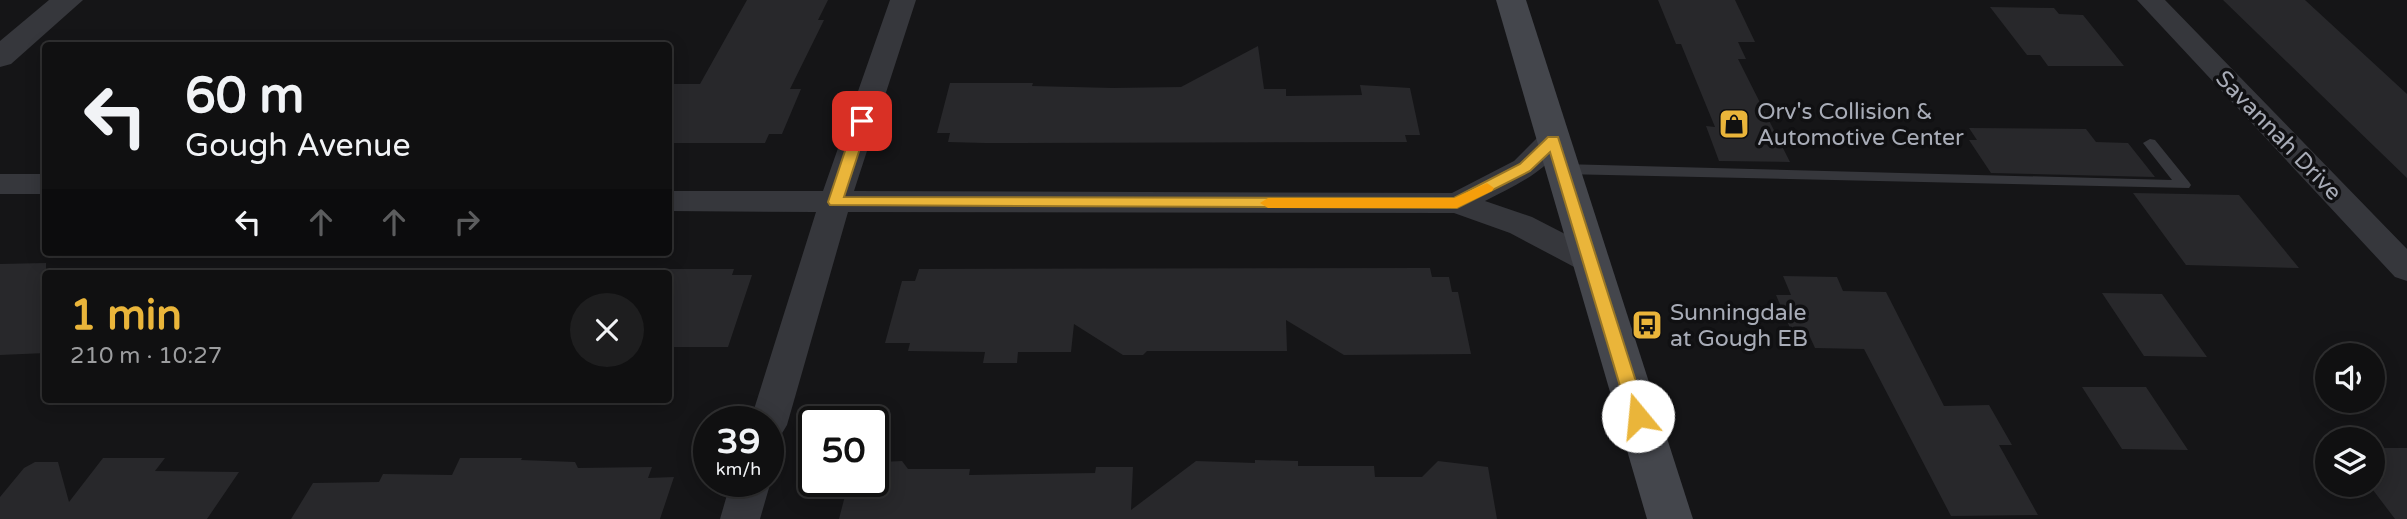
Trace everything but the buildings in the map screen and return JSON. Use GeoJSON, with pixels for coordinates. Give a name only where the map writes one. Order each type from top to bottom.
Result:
{"type":"FeatureCollection","features":[{"type":"Feature","properties":{"kind":"main road"},"geometry":{"type":"LineString","coordinates":[[1511,0],[1670,519]]}},
{"type":"Feature","properties":{"kind":"street"},"geometry":{"type":"LineString","coordinates":[[0,57],[68,0]]}},
{"type":"Feature","properties":{"kind":"street"},"geometry":{"type":"LineString","coordinates":[[774,406],[835,202],[903,0]]}},
{"type":"Feature","properties":{"kind":"street","name":"Savannah Drive"},"geometry":{"type":"LineString","coordinates":[[2150,0],[2407,269]]}},
{"type":"Feature","properties":{"kind":"street"},"geometry":{"type":"LineString","coordinates":[[1457,203],[1525,168],[1558,155]]}},
{"type":"Feature","properties":{"kind":"street"},"geometry":{"type":"LineString","coordinates":[[0,184],[42,184]]}},
{"type":"Feature","properties":{"kind":"street"},"geometry":{"type":"LineString","coordinates":[[672,201],[1457,203],[1521,225],[1590,261]]}},
{"type":"Feature","properties":{"kind":"street"},"geometry":{"type":"LineString","coordinates":[[740,519],[746,497]]}},
{"type":"Feature","properties":{"kind":"lane"},"geometry":{"type":"LineString","coordinates":[[1558,155],[2184,185],[2150,143]]}},
{"type":"Feature","properties":{"kind":"slow traffic"},"geometry":{"type":"LineString","coordinates":[[1268,203],[1457,203],[1487,188]]}},
{"type":"Feature","properties":{"kind":"place","name":"Orv's Collision & Automotive Center"},"geometry":{"type":"Point","coordinates":[1734,124]}},
{"type":"Feature","properties":{"kind":"place","name":"Sunningdale at Gough EB"},"geometry":{"type":"Point","coordinates":[1647,325]}},
{"type":"Feature","properties":{"kind":"route"},"geometry":{"type":"LineString","coordinates":[[862,121],[835,202],[1457,203],[1525,168],[1553,140],[1638,416]]}}]}
